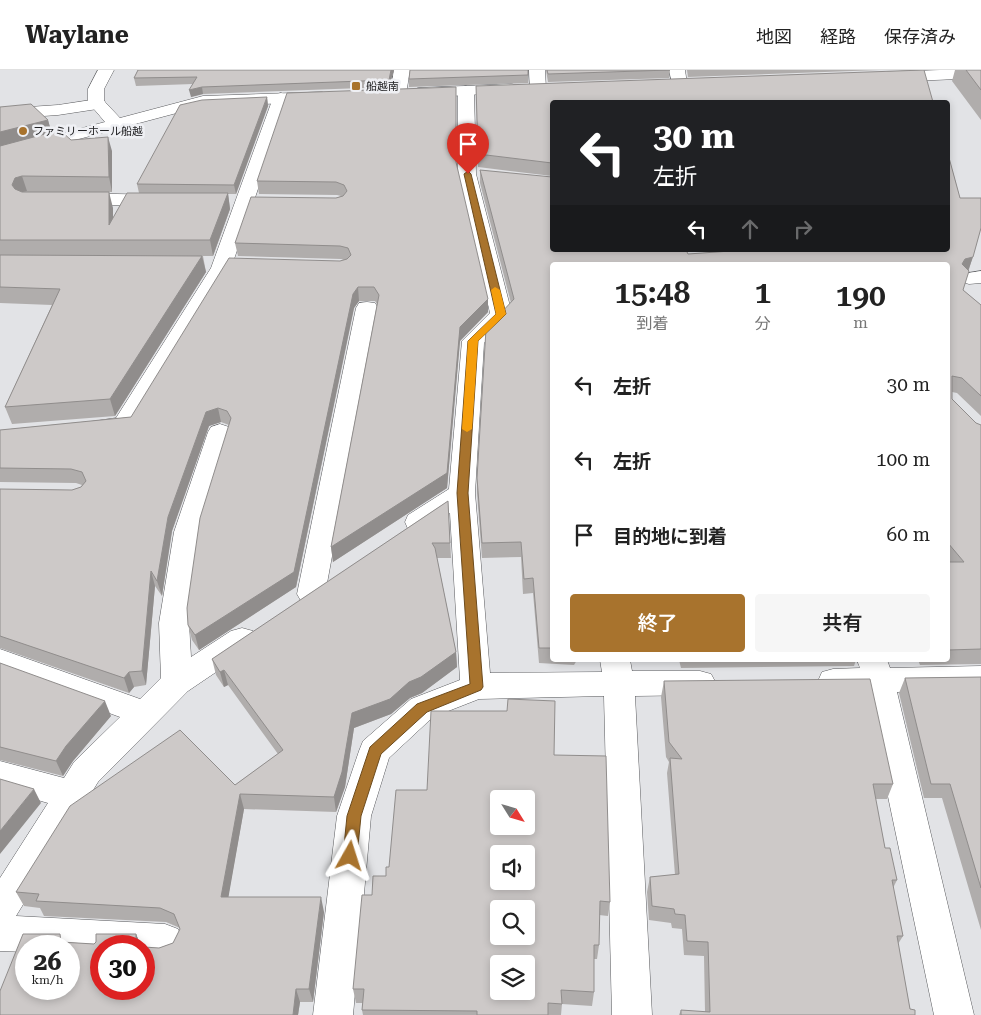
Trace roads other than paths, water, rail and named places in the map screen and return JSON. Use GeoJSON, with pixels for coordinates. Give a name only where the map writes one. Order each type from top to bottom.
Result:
{"type":"FeatureCollection","features":[{"type":"Feature","properties":{"kind":"street"},"geometry":{"type":"LineString","coordinates":[[106,70],[96,89],[96,102],[115,123]]}},
{"type":"Feature","properties":{"kind":"street"},"geometry":{"type":"LineString","coordinates":[[398,94],[402,70]]}},
{"type":"Feature","properties":{"kind":"street"},"geometry":{"type":"LineString","coordinates":[[537,70],[538,89]]}},
{"type":"Feature","properties":{"kind":"street"},"geometry":{"type":"LineString","coordinates":[[872,77],[962,72],[981,73]]}},
{"type":"Feature","properties":{"kind":"street"},"geometry":{"type":"LineString","coordinates":[[660,85],[678,77],[697,84]]}},
{"type":"Feature","properties":{"kind":"street"},"geometry":{"type":"LineString","coordinates":[[378,94],[556,88]]}},
{"type":"Feature","properties":{"kind":"street"},"geometry":{"type":"LineString","coordinates":[[466,91],[477,175],[501,314],[473,341],[462,493],[476,687]]}},
{"type":"Feature","properties":{"kind":"street"},"geometry":{"type":"LineString","coordinates":[[0,155],[115,123],[203,102],[339,96]]}},
{"type":"Feature","properties":{"kind":"street"},"geometry":{"type":"LineString","coordinates":[[76,429],[124,425],[222,264],[281,98]]}},
{"type":"Feature","properties":{"kind":"street"},"geometry":{"type":"LineString","coordinates":[[0,114],[58,110],[98,104]]}},
{"type":"Feature","properties":{"kind":"street"},"geometry":{"type":"LineString","coordinates":[[56,199],[174,201]]}},
{"type":"Feature","properties":{"kind":"street"},"geometry":{"type":"LineString","coordinates":[[310,594],[367,308]]}},
{"type":"Feature","properties":{"kind":"street"},"geometry":{"type":"LineString","coordinates":[[177,682],[174,623],[188,532],[220,432]]}},
{"type":"Feature","properties":{"kind":"street"},"geometry":{"type":"LineString","coordinates":[[398,535],[462,493]]}},
{"type":"Feature","properties":{"kind":"street"},"geometry":{"type":"LineString","coordinates":[[0,910],[86,772],[144,713],[177,682],[342,572]]}},
{"type":"Feature","properties":{"kind":"street"},"geometry":{"type":"LineString","coordinates":[[0,661],[144,713]]}},
{"type":"Feature","properties":{"kind":"street"},"geometry":{"type":"LineString","coordinates":[[875,670],[954,1015]]}},
{"type":"Feature","properties":{"kind":"street"},"geometry":{"type":"LineString","coordinates":[[809,681],[875,670],[981,678]]}},
{"type":"Feature","properties":{"kind":"street"},"geometry":{"type":"LineString","coordinates":[[617,672],[632,1015]]}},
{"type":"Feature","properties":{"kind":"street"},"geometry":{"type":"LineString","coordinates":[[333,1015],[354,816],[375,751],[422,708],[476,687],[617,672],[729,682]]}},
{"type":"Feature","properties":{"kind":"street"},"geometry":{"type":"LineString","coordinates":[[0,775],[72,795]]}},
{"type":"Feature","properties":{"kind":"street"},"geometry":{"type":"LineString","coordinates":[[0,933],[165,942]]}},
{"type":"Feature","properties":{"kind":"place","name":"船越南"},"geometry":{"type":"Point","coordinates":[356,86]}},
{"type":"Feature","properties":{"kind":"place","name":"ファミリーホール船越"},"geometry":{"type":"Point","coordinates":[23,131]}}]}
